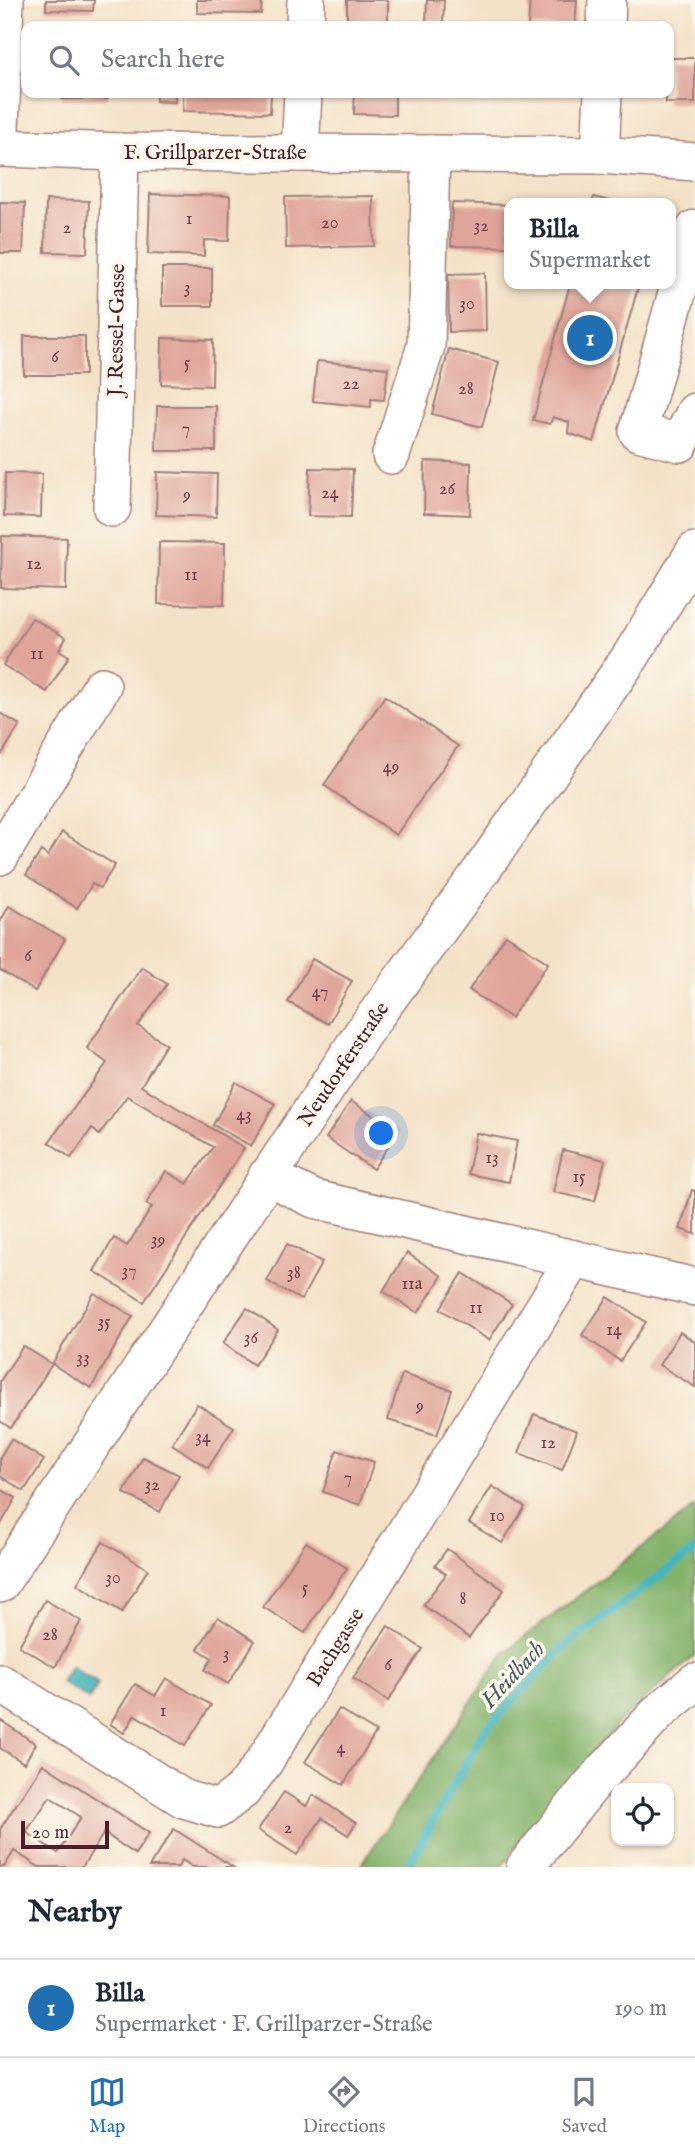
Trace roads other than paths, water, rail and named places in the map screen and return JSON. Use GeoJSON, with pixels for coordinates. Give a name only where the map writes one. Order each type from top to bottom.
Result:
{"type":"FeatureCollection","features":[{"type":"Feature","properties":{"kind":"street"},"geometry":{"type":"LineString","coordinates":[[0,129],[5,0]]}},
{"type":"Feature","properties":{"kind":"street"},"geometry":{"type":"LineString","coordinates":[[305,21],[306,0]]}},
{"type":"Feature","properties":{"kind":"street"},"geometry":{"type":"LineString","coordinates":[[606,21],[607,0]]}},
{"type":"Feature","properties":{"kind":"street"},"geometry":{"type":"LineString","coordinates":[[300,153],[303,98]]}},
{"type":"Feature","properties":{"kind":"street"},"geometry":{"type":"LineString","coordinates":[[600,155],[603,98]]}},
{"type":"Feature","properties":{"kind":"street","name":"F. Grillparzer-Straße"},"geometry":{"type":"LineString","coordinates":[[0,148],[120,152],[600,155],[695,162]]}},
{"type":"Feature","properties":{"kind":"street","name":"J. Ressel-Gasse"},"geometry":{"type":"LineString","coordinates":[[112,508],[120,152]]}},
{"type":"Feature","properties":{"kind":"street"},"geometry":{"type":"LineString","coordinates":[[391,455],[426,346],[430,154]]}},
{"type":"Feature","properties":{"kind":"street"},"geometry":{"type":"LineString","coordinates":[[695,229],[638,432],[680,443],[695,412]]}},
{"type":"Feature","properties":{"kind":"street","name":"Neudorferstraße"},"geometry":{"type":"LineString","coordinates":[[0,1584],[362,1034],[479,874],[624,667],[695,551]]}},
{"type":"Feature","properties":{"kind":"street"},"geometry":{"type":"LineString","coordinates":[[0,856],[102,686]]}},
{"type":"Feature","properties":{"kind":"street"},"geometry":{"type":"LineString","coordinates":[[267,1176],[314,1199],[695,1287]]}},
{"type":"Feature","properties":{"kind":"street","name":"Bachgasse"},"geometry":{"type":"LineString","coordinates":[[0,1683],[184,1799],[219,1809],[243,1790],[264,1762],[575,1259]]}},
{"type":"Feature","properties":{"kind":"street"},"geometry":{"type":"LineString","coordinates":[[525,1867],[594,1782],[659,1712],[695,1682]]}},
{"type":"Feature","properties":{"kind":"water"},"geometry":{"type":"Polygon","coordinates":[[[71,1666],[98,1684],[89,1699],[61,1682],[71,1666]]]}},
{"type":"Feature","properties":{"kind":"waterway","name":"Heidbach"},"geometry":{"type":"LineString","coordinates":[[407,1867],[485,1730],[566,1645],[695,1550]]}},
{"type":"Feature","properties":{"kind":"place","name":"Billa"},"geometry":{"type":"Point","coordinates":[590,338]}}]}
